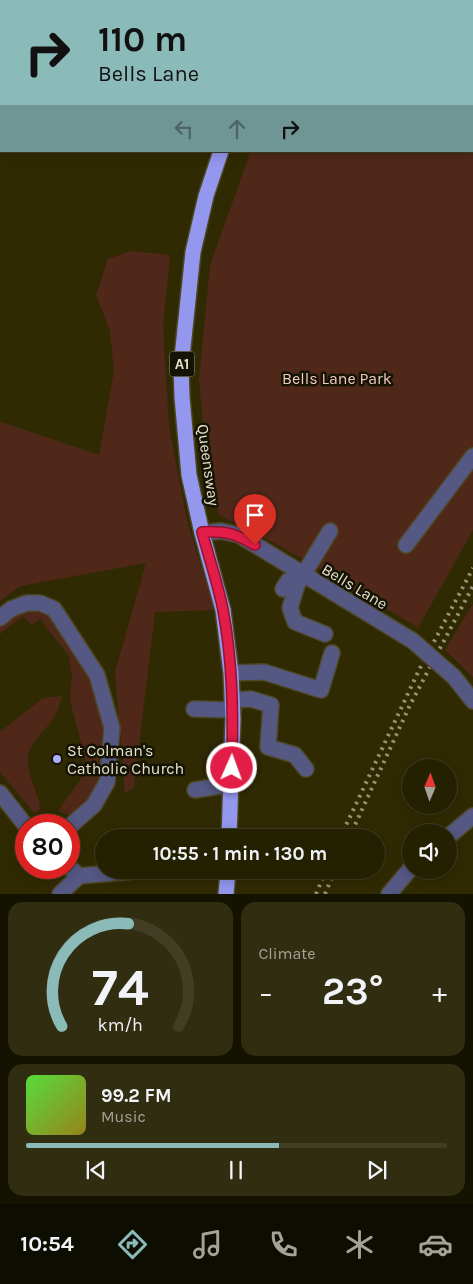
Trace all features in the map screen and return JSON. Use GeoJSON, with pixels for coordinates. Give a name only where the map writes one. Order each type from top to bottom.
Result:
{"type":"FeatureCollection","features":[{"type":"Feature","properties":{"kind":"highway","name":"Queensway"},"geometry":{"type":"LineString","coordinates":[[222,154],[206,196],[193,252],[182,367],[182,397],[190,475],[202,532],[223,610],[232,673],[233,705],[229,829]]}},
{"type":"Feature","properties":{"kind":"highway"},"geometry":{"type":"LineString","coordinates":[[226,894],[227,879]]}},
{"type":"Feature","properties":{"kind":"street"},"geometry":{"type":"LineString","coordinates":[[406,546],[473,456]]}},
{"type":"Feature","properties":{"kind":"street","name":"Bells Lane"},"geometry":{"type":"LineString","coordinates":[[202,532],[222,531],[239,535],[413,641],[454,676],[473,701]]}},
{"type":"Feature","properties":{"kind":"street"},"geometry":{"type":"LineString","coordinates":[[325,634],[295,622],[290,608],[303,574],[330,531]]}},
{"type":"Feature","properties":{"kind":"street"},"geometry":{"type":"LineString","coordinates":[[283,589],[288,580],[303,574]]}},
{"type":"Feature","properties":{"kind":"street"},"geometry":{"type":"LineString","coordinates":[[0,618],[11,609],[27,603],[40,603],[54,608],[97,675],[112,728],[107,782],[94,805],[80,817]]}},
{"type":"Feature","properties":{"kind":"street"},"geometry":{"type":"LineString","coordinates":[[232,673],[264,672],[321,690],[332,653]]}},
{"type":"Feature","properties":{"kind":"street"},"geometry":{"type":"LineString","coordinates":[[194,710],[233,705],[251,699],[271,705],[268,747],[295,755],[306,769]]}},
{"type":"Feature","properties":{"kind":"street"},"geometry":{"type":"LineString","coordinates":[[195,790],[231,784]]}},
{"type":"Feature","properties":{"kind":"street"},"geometry":{"type":"LineString","coordinates":[[0,793],[17,814]]}},
{"type":"Feature","properties":{"kind":"street"},"geometry":{"type":"LineString","coordinates":[[457,829],[473,816]]}},
{"type":"Feature","properties":{"kind":"street"},"geometry":{"type":"LineString","coordinates":[[80,872],[95,872]]}},
{"type":"Feature","properties":{"kind":"street"},"geometry":{"type":"LineString","coordinates":[[60,894],[70,879]]}},
{"type":"Feature","properties":{"kind":"street"},"geometry":{"type":"LineString","coordinates":[[389,894],[402,879]]}},
{"type":"Feature","properties":{"kind":"green space","name":"Bells Lane Park"},"geometry":{"type":"Polygon","coordinates":[[[251,152],[473,152],[473,530],[418,628],[295,555],[219,515],[207,468],[199,380],[210,265],[251,152]]]}},
{"type":"Feature","properties":{"kind":"green space"},"geometry":{"type":"Polygon","coordinates":[[[131,251],[170,255],[163,326],[169,426],[187,520],[214,610],[155,612],[134,788],[125,793],[115,672],[146,563],[20,586],[0,601],[0,425],[1,422],[99,455],[114,371],[110,331],[96,295],[108,259],[131,251]]]}},
{"type":"Feature","properties":{"kind":"green space"},"geometry":{"type":"Polygon","coordinates":[[[473,604],[473,677],[445,650],[473,604]]]}},
{"type":"Feature","properties":{"kind":"green space"},"geometry":{"type":"Polygon","coordinates":[[[38,607],[49,614],[87,669],[105,721],[101,777],[89,801],[71,814],[58,811],[83,776],[86,762],[70,700],[72,675],[69,656],[40,619],[31,625],[23,616],[0,634],[0,624],[16,611],[38,607]]]}},
{"type":"Feature","properties":{"kind":"green space"},"geometry":{"type":"Polygon","coordinates":[[[62,696],[59,708],[53,719],[29,751],[29,769],[40,810],[34,813],[0,772],[0,732],[43,698],[62,696]]]}},
{"type":"Feature","properties":{"kind":"railway"},"geometry":{"type":"LineString","coordinates":[[344,829],[420,668],[473,568]]}},
{"type":"Feature","properties":{"kind":"railway"},"geometry":{"type":"LineString","coordinates":[[353,829],[410,705],[473,586]]}},
{"type":"Feature","properties":{"kind":"railway"},"geometry":{"type":"LineString","coordinates":[[316,894],[322,879]]}},
{"type":"Feature","properties":{"kind":"railway"},"geometry":{"type":"LineString","coordinates":[[325,894],[331,879]]}},
{"type":"Feature","properties":{"kind":"place","name":"St Colman's Catholic Church"},"geometry":{"type":"Point","coordinates":[57,759]}},
{"type":"Feature","properties":{"kind":"route"},"geometry":{"type":"LineString","coordinates":[[232,768],[232,673],[223,610],[202,532],[222,531],[239,535],[255,545]]}}]}
